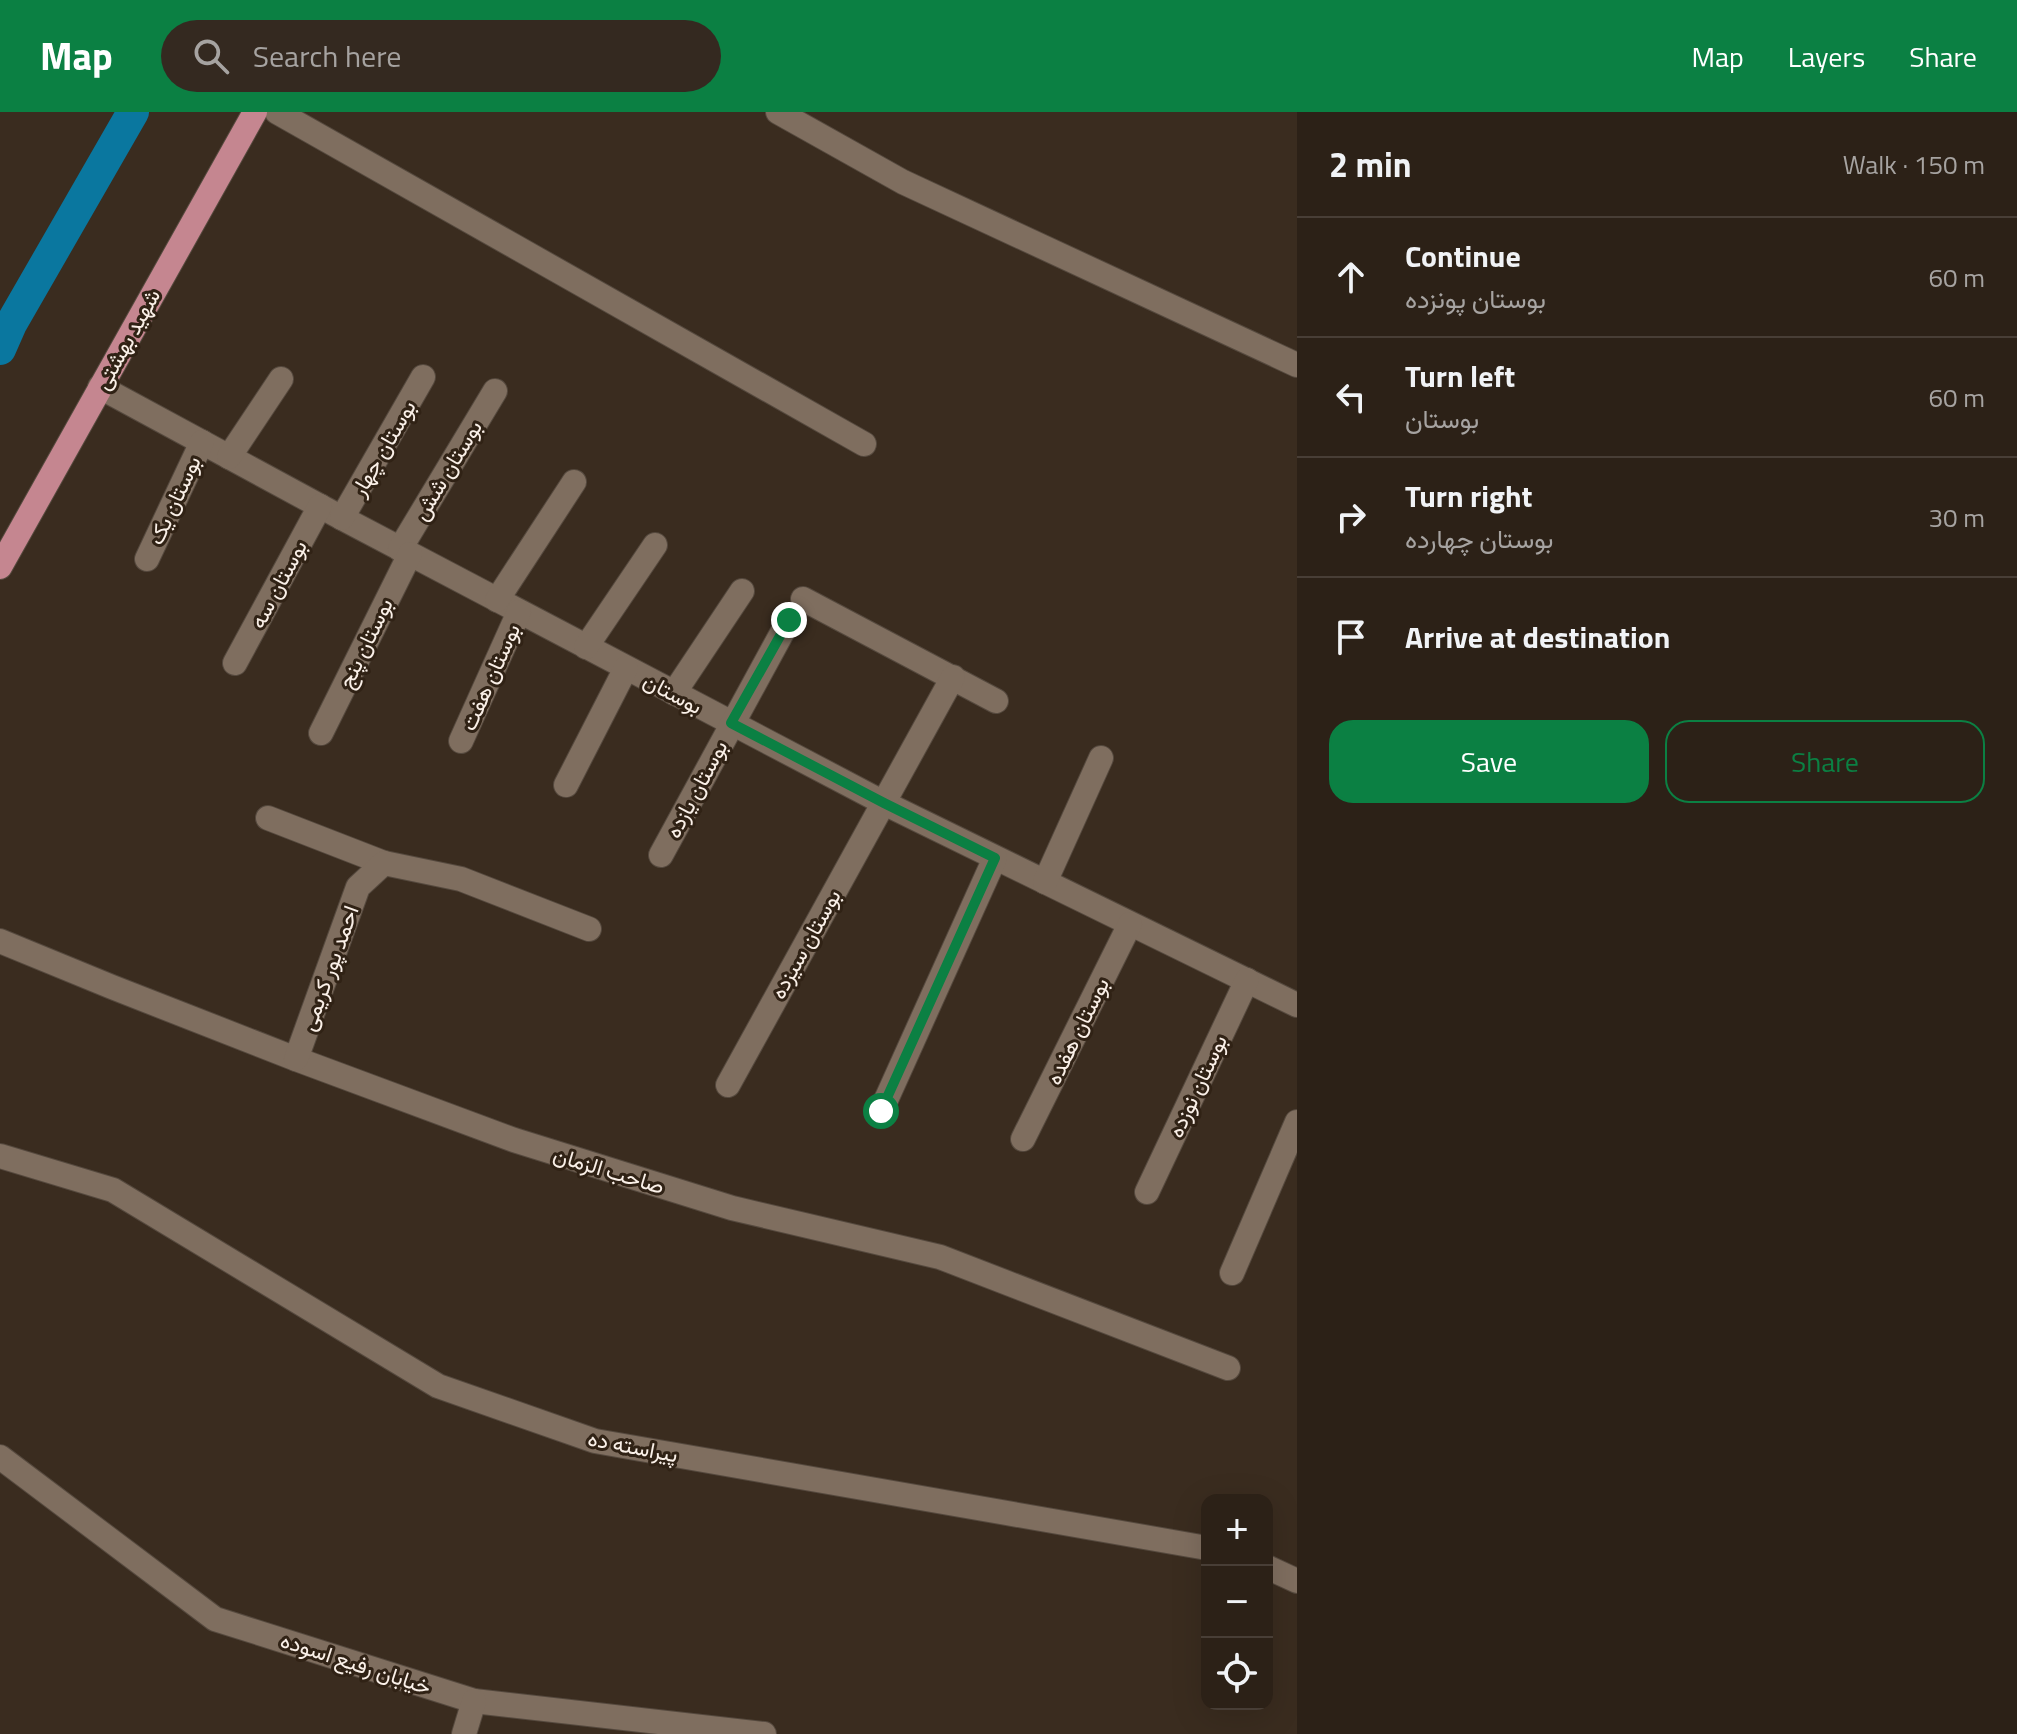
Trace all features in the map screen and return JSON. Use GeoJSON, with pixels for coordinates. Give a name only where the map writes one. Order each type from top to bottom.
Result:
{"type":"FeatureCollection","features":[{"type":"Feature","properties":{"kind":"main road","name":"شهید بهشتی"},"geometry":{"type":"LineString","coordinates":[[0,567],[255,112]]}},
{"type":"Feature","properties":{"kind":"street"},"geometry":{"type":"LineString","coordinates":[[277,112],[864,444]]}},
{"type":"Feature","properties":{"kind":"street"},"geometry":{"type":"LineString","coordinates":[[778,112],[903,182],[1297,365]]}},
{"type":"Feature","properties":{"kind":"street","name":"بوستان چهار"},"geometry":{"type":"LineString","coordinates":[[342,518],[423,377]]}},
{"type":"Feature","properties":{"kind":"street"},"geometry":{"type":"LineString","coordinates":[[229,457],[281,379]]}},
{"type":"Feature","properties":{"kind":"street","name":"بوستان"},"geometry":{"type":"LineString","coordinates":[[100,387],[405,552],[884,803],[1297,1005]]}},
{"type":"Feature","properties":{"kind":"street","name":"بوستان شش"},"geometry":{"type":"LineString","coordinates":[[405,552],[495,391]]}},
{"type":"Feature","properties":{"kind":"street","name":"بوستان یک"},"geometry":{"type":"LineString","coordinates":[[147,559],[202,442]]}},
{"type":"Feature","properties":{"kind":"street"},"geometry":{"type":"LineString","coordinates":[[497,600],[574,482]]}},
{"type":"Feature","properties":{"kind":"street","name":"بوستان سه"},"geometry":{"type":"LineString","coordinates":[[235,663],[320,506]]}},
{"type":"Feature","properties":{"kind":"street"},"geometry":{"type":"LineString","coordinates":[[586,647],[655,545]]}},
{"type":"Feature","properties":{"kind":"street","name":"بوستان پنج"},"geometry":{"type":"LineString","coordinates":[[321,733],[405,552]]}},
{"type":"Feature","properties":{"kind":"street"},"geometry":{"type":"LineString","coordinates":[[674,693],[742,591]]}},
{"type":"Feature","properties":{"kind":"street"},"geometry":{"type":"LineString","coordinates":[[803,599],[996,701]]}},
{"type":"Feature","properties":{"kind":"street","name":"بوستان هفت"},"geometry":{"type":"LineString","coordinates":[[461,741],[519,612]]}},
{"type":"Feature","properties":{"kind":"street","name":"بوستان یازده"},"geometry":{"type":"LineString","coordinates":[[661,855],[789,620]]}},
{"type":"Feature","properties":{"kind":"street"},"geometry":{"type":"LineString","coordinates":[[566,785],[626,668]]}},
{"type":"Feature","properties":{"kind":"street","name":"بوستان سیزده"},"geometry":{"type":"LineString","coordinates":[[728,1085],[953,677]]}},
{"type":"Feature","properties":{"kind":"street"},"geometry":{"type":"LineString","coordinates":[[1045,882],[1101,758]]}},
{"type":"Feature","properties":{"kind":"street"},"geometry":{"type":"LineString","coordinates":[[268,818],[384,863],[461,879],[589,929]]}},
{"type":"Feature","properties":{"kind":"street"},"geometry":{"type":"LineString","coordinates":[[881,1111],[995,858]]}},
{"type":"Feature","properties":{"kind":"street","name":"احمد پور کریمی"},"geometry":{"type":"LineString","coordinates":[[296,1059],[358,887],[384,863]]}},
{"type":"Feature","properties":{"kind":"street","name":"بوستان هفده"},"geometry":{"type":"LineString","coordinates":[[1023,1139],[1130,924]]}},
{"type":"Feature","properties":{"kind":"street","name":"صاحب الزمان"},"geometry":{"type":"LineString","coordinates":[[0,941],[296,1059],[514,1140],[732,1208],[940,1257],[1228,1368]]}},
{"type":"Feature","properties":{"kind":"street","name":"بوستان نوزده"},"geometry":{"type":"LineString","coordinates":[[1147,1192],[1247,980]]}},
{"type":"Feature","properties":{"kind":"street"},"geometry":{"type":"LineString","coordinates":[[1232,1273],[1297,1122]]}},
{"type":"Feature","properties":{"kind":"street","name":"پیراسته ده"},"geometry":{"type":"LineString","coordinates":[[0,1156],[113,1190],[438,1386],[595,1441],[1201,1547]]}},
{"type":"Feature","properties":{"kind":"street","name":"خیابان رفیع اسوده"},"geometry":{"type":"LineString","coordinates":[[0,1457],[215,1619],[474,1701],[764,1734]]}},
{"type":"Feature","properties":{"kind":"street"},"geometry":{"type":"LineString","coordinates":[[1273,1570],[1297,1581]]}},
{"type":"Feature","properties":{"kind":"street"},"geometry":{"type":"LineString","coordinates":[[464,1734],[474,1701]]}},
{"type":"Feature","properties":{"kind":"waterway"},"geometry":{"type":"LineString","coordinates":[[0,349],[11,324],[133,112]]}},
{"type":"Feature","properties":{"kind":"route"},"geometry":{"type":"LineString","coordinates":[[789,620],[731,723],[995,858],[881,1111]]}}]}
